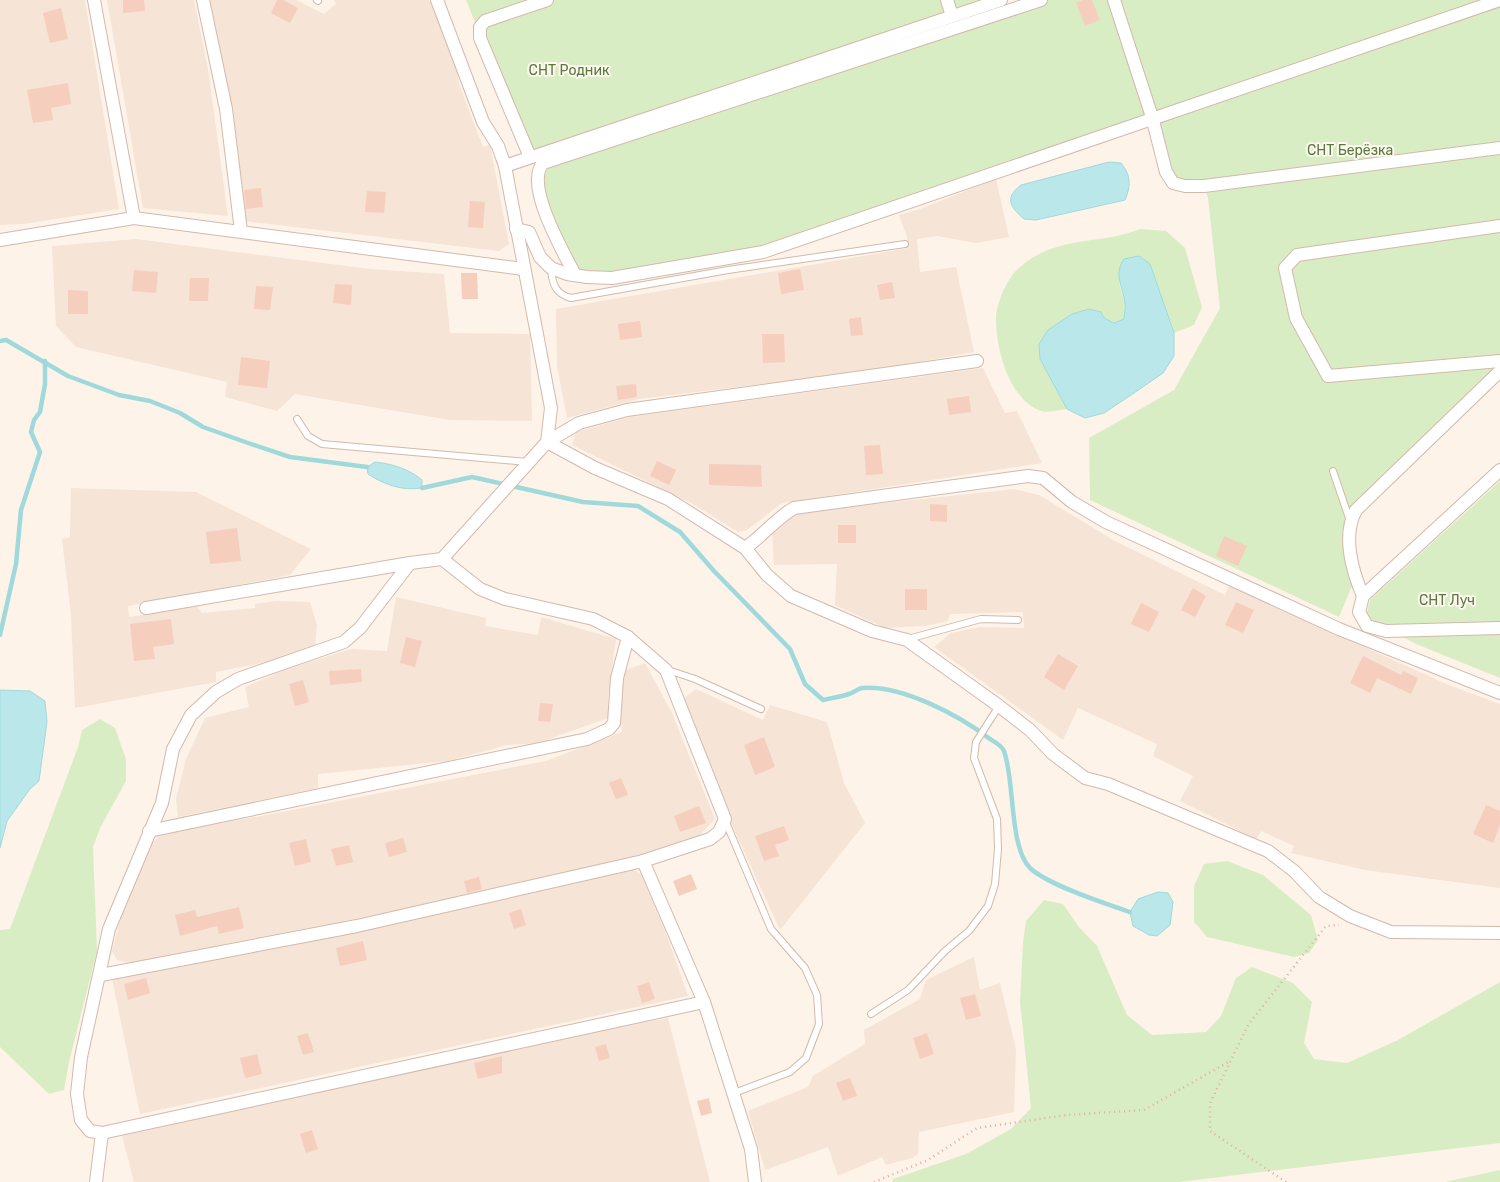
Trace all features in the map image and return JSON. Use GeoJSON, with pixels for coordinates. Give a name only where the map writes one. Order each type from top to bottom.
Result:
{"type":"FeatureCollection","features":[{"type":"Feature","properties":{"kind":"street"},"geometry":{"type":"LineString","coordinates":[[94,0],[134,218]]}},
{"type":"Feature","properties":{"kind":"street"},"geometry":{"type":"LineString","coordinates":[[203,0],[226,110],[241,231]]}},
{"type":"Feature","properties":{"kind":"street"},"geometry":{"type":"LineString","coordinates":[[437,0],[484,122],[498,146],[505,166],[523,269],[551,408],[547,442]]}},
{"type":"Feature","properties":{"kind":"street"},"geometry":{"type":"LineString","coordinates":[[530,157],[480,38],[480,27],[485,21],[547,0]]}},
{"type":"Feature","properties":{"kind":"street"},"geometry":{"type":"LineString","coordinates":[[947,0],[952,16]]}},
{"type":"Feature","properties":{"kind":"street"},"geometry":{"type":"LineString","coordinates":[[505,166],[1001,0]]}},
{"type":"Feature","properties":{"kind":"street"},"geometry":{"type":"LineString","coordinates":[[575,275],[546,215],[537,180],[537,170],[543,164],[1041,0]]}},
{"type":"Feature","properties":{"kind":"street"},"geometry":{"type":"LineString","coordinates":[[1114,0],[1152,117],[1166,172],[1172,183],[1184,186],[1204,186],[1500,148]]}},
{"type":"Feature","properties":{"kind":"street"},"geometry":{"type":"LineString","coordinates":[[516,229],[529,232],[540,257],[550,268],[575,275],[612,278],[763,252],[1152,117],[1500,0]]}},
{"type":"Feature","properties":{"kind":"street"},"geometry":{"type":"LineString","coordinates":[[0,240],[134,218],[523,269]]}},
{"type":"Feature","properties":{"kind":"street"},"geometry":{"type":"LineString","coordinates":[[1500,226],[1297,255],[1285,268],[1296,318],[1328,376],[1500,361]]}},
{"type":"Feature","properties":{"kind":"street"},"geometry":{"type":"LineString","coordinates":[[146,608],[442,559],[547,442],[579,423],[627,410],[977,361]]}},
{"type":"Feature","properties":{"kind":"street"},"geometry":{"type":"LineString","coordinates":[[1500,371],[1356,510],[1350,521],[1349,537],[1356,579],[1362,596],[1359,612],[1367,626],[1386,631],[1500,628]]}},
{"type":"Feature","properties":{"kind":"street"},"geometry":{"type":"LineString","coordinates":[[547,442],[595,468],[668,499],[745,548],[767,575],[791,596],[872,631],[907,640],[1030,730],[1053,754],[1085,778],[1108,784],[1268,851],[1294,870],[1319,897],[1350,916],[1390,932],[1500,933]]}},
{"type":"Feature","properties":{"kind":"street"},"geometry":{"type":"LineString","coordinates":[[1362,596],[1500,470]]}},
{"type":"Feature","properties":{"kind":"street"},"geometry":{"type":"LineString","coordinates":[[745,548],[758,539],[780,516],[794,508],[985,481],[1028,476],[1043,478],[1072,502],[1106,522],[1339,629],[1500,694]]}},
{"type":"Feature","properties":{"kind":"street"},"geometry":{"type":"LineString","coordinates":[[1484,484],[1500,483]]}},
{"type":"Feature","properties":{"kind":"street"},"geometry":{"type":"LineString","coordinates":[[101,975],[357,926],[643,861],[710,839],[719,832],[725,819],[666,670],[628,636],[592,619],[505,599],[480,589],[442,559]]}},
{"type":"Feature","properties":{"kind":"street"},"geometry":{"type":"LineString","coordinates":[[410,564],[360,628],[344,642],[238,679],[216,692],[191,715],[173,750],[162,803],[110,929],[81,1057],[77,1094],[82,1120],[90,1131],[102,1133],[704,1002]]}},
{"type":"Feature","properties":{"kind":"street"},"geometry":{"type":"LineString","coordinates":[[149,831],[587,740],[609,729],[614,723],[617,678],[628,636]]}},
{"type":"Feature","properties":{"kind":"street"},"geometry":{"type":"LineString","coordinates":[[643,861],[704,1002],[725,1073],[734,1093],[751,1149],[755,1182]]}},
{"type":"Feature","properties":{"kind":"street"},"geometry":{"type":"LineString","coordinates":[[96,1182],[102,1133]]}},
{"type":"Feature","properties":{"kind":"lane"},"geometry":{"type":"LineString","coordinates":[[550,268],[553,286],[562,296],[571,298],[728,270],[905,244]]}},
{"type":"Feature","properties":{"kind":"lane"},"geometry":{"type":"LineString","coordinates":[[297,419],[308,436],[322,444],[528,462]]}},
{"type":"Feature","properties":{"kind":"lane"},"geometry":{"type":"LineString","coordinates":[[1333,471],[1350,521]]}},
{"type":"Feature","properties":{"kind":"lane"},"geometry":{"type":"LineString","coordinates":[[907,640],[981,619],[1018,620]]}},
{"type":"Feature","properties":{"kind":"lane"},"geometry":{"type":"LineString","coordinates":[[666,670],[695,679],[761,709]]}},
{"type":"Feature","properties":{"kind":"lane"},"geometry":{"type":"LineString","coordinates":[[871,1014],[908,990],[945,951],[969,931],[988,906],[995,884],[998,849],[997,820],[974,758],[976,742],[999,706]]}},
{"type":"Feature","properties":{"kind":"lane"},"geometry":{"type":"LineString","coordinates":[[725,819],[771,929],[805,968],[817,995],[820,1024],[806,1058],[790,1072],[734,1093]]}},
{"type":"Feature","properties":{"kind":"path"},"geometry":{"type":"LineString","coordinates":[[1286,1182],[1210,1131],[1210,1103],[1248,1024],[1326,926],[1343,925]]}},
{"type":"Feature","properties":{"kind":"path"},"geometry":{"type":"LineString","coordinates":[[874,1182],[928,1160],[977,1128],[1067,1115],[1144,1110],[1230,1061]]}},
{"type":"Feature","properties":{"kind":"shaded area"},"geometry":{"type":"Polygon","coordinates":[[[0,0],[85,0],[119,209],[24,224],[0,225],[0,0]]]}},
{"type":"Feature","properties":{"kind":"shaded area"},"geometry":{"type":"Polygon","coordinates":[[[107,0],[194,0],[208,69],[228,216],[143,208],[107,0]]]}},
{"type":"Feature","properties":{"kind":"shaded area"},"geometry":{"type":"Polygon","coordinates":[[[209,0],[296,0],[324,14],[336,4],[334,0],[429,0],[454,55],[459,84],[483,147],[490,145],[509,244],[499,251],[244,221],[233,112],[209,0]]]}},
{"type":"Feature","properties":{"kind":"shaded area"},"geometry":{"type":"Polygon","coordinates":[[[996,179],[1009,237],[976,243],[937,236],[917,239],[920,272],[956,267],[974,352],[875,370],[639,399],[567,418],[557,366],[556,309],[909,248],[899,215],[920,209],[996,179]]]}},
{"type":"Feature","properties":{"kind":"shaded area"},"geometry":{"type":"Polygon","coordinates":[[[136,239],[370,269],[444,274],[450,333],[530,334],[532,421],[450,420],[295,394],[277,411],[225,397],[227,382],[76,347],[56,326],[52,246],[136,239]]]}},
{"type":"Feature","properties":{"kind":"shaded area"},"geometry":{"type":"Polygon","coordinates":[[[983,368],[1005,413],[1017,411],[1042,463],[782,503],[747,530],[738,532],[693,504],[572,445],[576,432],[630,417],[983,368]]]}},
{"type":"Feature","properties":{"kind":"shaded area"},"geometry":{"type":"Polygon","coordinates":[[[71,488],[196,492],[311,549],[290,575],[128,606],[129,617],[197,606],[202,613],[255,608],[255,604],[276,601],[310,602],[317,625],[315,645],[267,662],[216,672],[216,682],[75,708],[71,615],[62,539],[70,537],[71,488]]]}},
{"type":"Feature","properties":{"kind":"shaded area"},"geometry":{"type":"Polygon","coordinates":[[[1014,489],[1039,495],[1115,541],[1225,595],[1229,586],[1451,686],[1500,704],[1500,888],[1365,870],[1291,853],[1294,846],[1261,831],[1256,839],[1180,801],[1193,776],[1153,756],[1157,744],[1078,708],[1063,740],[934,647],[951,633],[980,627],[1024,628],[1023,612],[950,614],[948,621],[925,626],[885,628],[835,605],[837,564],[774,565],[772,532],[793,513],[1014,489]]]}},
{"type":"Feature","properties":{"kind":"shaded area"},"geometry":{"type":"Polygon","coordinates":[[[396,597],[486,618],[485,626],[538,635],[541,617],[616,639],[608,697],[608,718],[538,743],[507,745],[448,761],[318,774],[318,788],[178,817],[176,799],[186,759],[205,718],[249,707],[245,687],[287,669],[351,649],[387,651],[396,597]]]}},
{"type":"Feature","properties":{"kind":"shaded area"},"geometry":{"type":"Polygon","coordinates":[[[645,663],[671,711],[715,819],[697,838],[606,864],[457,899],[129,963],[117,960],[112,951],[123,910],[152,844],[161,833],[261,816],[546,761],[622,732],[619,707],[624,671],[645,663]]]}},
{"type":"Feature","properties":{"kind":"shaded area"},"geometry":{"type":"Polygon","coordinates":[[[696,689],[763,720],[770,705],[827,722],[844,783],[865,823],[780,930],[731,823],[684,698],[696,689]]]}},
{"type":"Feature","properties":{"kind":"shaded area"},"geometry":{"type":"Polygon","coordinates":[[[632,869],[641,874],[666,933],[688,996],[140,1114],[112,979],[632,869]]]}},
{"type":"Feature","properties":{"kind":"shaded area"},"geometry":{"type":"Polygon","coordinates":[[[974,957],[980,990],[1000,983],[1016,1049],[1014,1112],[919,1132],[918,1154],[912,1158],[886,1165],[882,1157],[838,1176],[828,1147],[765,1170],[748,1111],[808,1087],[813,1076],[865,1044],[864,1030],[920,999],[926,980],[974,957]]]}},
{"type":"Feature","properties":{"kind":"shaded area"},"geometry":{"type":"Polygon","coordinates":[[[668,1018],[710,1182],[134,1182],[122,1136],[564,1037],[668,1018]]]}},
{"type":"Feature","properties":{"kind":"green space","name":"СНТ Родник"},"geometry":{"type":"Polygon","coordinates":[[[466,0],[1001,0],[530,157],[466,0]]]}},
{"type":"Feature","properties":{"kind":"green space","name":"СНТ Берёзка"},"geometry":{"type":"Polygon","coordinates":[[[1041,0],[1500,0],[1500,371],[1350,521],[1355,579],[1339,617],[1090,500],[1089,438],[1174,390],[1220,308],[1208,198],[1204,186],[1173,183],[1152,117],[763,252],[612,278],[575,275],[546,215],[537,170],[1041,0]]]}},
{"type":"Feature","properties":{"kind":"green space"},"geometry":{"type":"Polygon","coordinates":[[[1140,229],[1166,231],[1185,248],[1202,307],[1194,325],[1174,333],[1150,264],[1119,283],[1125,303],[1124,319],[1115,323],[1104,318],[1048,330],[1039,344],[1040,359],[1067,409],[1044,412],[1030,405],[1020,396],[1006,372],[999,344],[996,313],[1010,278],[1033,257],[1048,250],[1063,245],[1124,234],[1140,229]]]}},
{"type":"Feature","properties":{"kind":"green space","name":"СНТ Луч"},"geometry":{"type":"Polygon","coordinates":[[[1500,481],[1500,678],[1416,644],[1372,621],[1367,612],[1370,600],[1500,481]]]}},
{"type":"Feature","properties":{"kind":"green space"},"geometry":{"type":"Polygon","coordinates":[[[100,719],[115,728],[126,759],[126,781],[100,828],[93,847],[97,951],[69,1062],[64,1090],[49,1094],[0,1047],[0,930],[10,929],[78,747],[82,730],[100,719]]]}},
{"type":"Feature","properties":{"kind":"green space"},"geometry":{"type":"Polygon","coordinates":[[[1227,861],[1263,875],[1311,915],[1318,940],[1309,953],[1294,957],[1207,937],[1194,922],[1194,886],[1204,864],[1227,861]]]}},
{"type":"Feature","properties":{"kind":"green space"},"geometry":{"type":"Polygon","coordinates":[[[1044,900],[1063,904],[1079,927],[1097,946],[1127,1015],[1152,1035],[1206,1032],[1221,1016],[1236,978],[1252,967],[1293,983],[1312,1002],[1304,1043],[1314,1059],[1347,1063],[1398,1040],[1500,982],[1500,1143],[1179,1182],[892,1182],[893,1179],[966,1154],[1011,1129],[1031,1108],[1020,1002],[1023,942],[1026,921],[1044,900]]]}},
{"type":"Feature","properties":{"kind":"green space"},"geometry":{"type":"Polygon","coordinates":[[[1500,1170],[1500,1182],[1445,1182],[1500,1170]]]}},
{"type":"Feature","properties":{"kind":"water"},"geometry":{"type":"Polygon","coordinates":[[[1109,162],[1121,163],[1127,172],[1129,185],[1125,200],[1036,220],[1024,219],[1012,206],[1012,194],[1021,185],[1109,162]]]}},
{"type":"Feature","properties":{"kind":"water"},"geometry":{"type":"Polygon","coordinates":[[[1139,256],[1150,264],[1174,333],[1174,356],[1163,373],[1104,413],[1085,418],[1067,409],[1040,359],[1039,344],[1048,330],[1072,314],[1089,309],[1101,312],[1104,318],[1114,323],[1124,319],[1125,305],[1119,270],[1124,259],[1139,256]]]}},
{"type":"Feature","properties":{"kind":"water"},"geometry":{"type":"Polygon","coordinates":[[[375,462],[394,466],[412,473],[422,480],[422,488],[401,488],[374,478],[368,474],[367,467],[375,462]]]}},
{"type":"Feature","properties":{"kind":"water"},"geometry":{"type":"Polygon","coordinates":[[[0,690],[30,691],[45,701],[47,722],[39,781],[30,789],[7,821],[0,848],[0,690]]]}},
{"type":"Feature","properties":{"kind":"water"},"geometry":{"type":"Polygon","coordinates":[[[1158,892],[1168,893],[1173,902],[1170,925],[1157,936],[1149,935],[1133,926],[1130,912],[1138,899],[1158,892]]]}},
{"type":"Feature","properties":{"kind":"building"},"geometry":{"type":"Polygon","coordinates":[[[123,0],[144,0],[145,11],[123,13],[123,0]]]}},
{"type":"Feature","properties":{"kind":"building"},"geometry":{"type":"Polygon","coordinates":[[[277,0],[283,0],[298,8],[290,23],[271,13],[277,0]]]}},
{"type":"Feature","properties":{"kind":"building"},"geometry":{"type":"Polygon","coordinates":[[[1083,0],[1092,0],[1100,20],[1085,26],[1076,3],[1083,0]]]}},
{"type":"Feature","properties":{"kind":"building"},"geometry":{"type":"Polygon","coordinates":[[[61,8],[68,39],[50,43],[43,13],[61,8]]]}},
{"type":"Feature","properties":{"kind":"building"},"geometry":{"type":"Polygon","coordinates":[[[68,83],[71,104],[51,108],[53,120],[33,123],[27,90],[68,83]]]}},
{"type":"Feature","properties":{"kind":"building"},"geometry":{"type":"Polygon","coordinates":[[[261,188],[263,207],[246,209],[244,190],[261,188]]]}},
{"type":"Feature","properties":{"kind":"building"},"geometry":{"type":"Polygon","coordinates":[[[367,191],[386,192],[384,213],[365,212],[367,191]]]}},
{"type":"Feature","properties":{"kind":"building"},"geometry":{"type":"Polygon","coordinates":[[[470,201],[485,202],[483,228],[468,227],[470,201]]]}},
{"type":"Feature","properties":{"kind":"building"},"geometry":{"type":"Polygon","coordinates":[[[800,269],[804,290],[781,294],[778,273],[800,269]]]}},
{"type":"Feature","properties":{"kind":"building"},"geometry":{"type":"Polygon","coordinates":[[[134,270],[158,272],[156,293],[132,291],[134,270]]]}},
{"type":"Feature","properties":{"kind":"building"},"geometry":{"type":"Polygon","coordinates":[[[461,273],[477,273],[478,299],[462,299],[461,273]]]}},
{"type":"Feature","properties":{"kind":"building"},"geometry":{"type":"Polygon","coordinates":[[[190,278],[209,278],[208,301],[189,301],[190,278]]]}},
{"type":"Feature","properties":{"kind":"building"},"geometry":{"type":"Polygon","coordinates":[[[892,282],[895,298],[880,300],[877,285],[892,282]]]}},
{"type":"Feature","properties":{"kind":"building"},"geometry":{"type":"Polygon","coordinates":[[[335,284],[352,285],[351,305],[333,303],[335,284]]]}},
{"type":"Feature","properties":{"kind":"building"},"geometry":{"type":"Polygon","coordinates":[[[256,286],[273,287],[270,310],[254,309],[256,286]]]}},
{"type":"Feature","properties":{"kind":"building"},"geometry":{"type":"Polygon","coordinates":[[[68,290],[88,291],[88,314],[68,314],[68,290]]]}},
{"type":"Feature","properties":{"kind":"building"},"geometry":{"type":"Polygon","coordinates":[[[861,317],[863,335],[851,336],[849,319],[861,317]]]}},
{"type":"Feature","properties":{"kind":"building"},"geometry":{"type":"Polygon","coordinates":[[[640,321],[642,337],[620,340],[618,324],[640,321]]]}},
{"type":"Feature","properties":{"kind":"building"},"geometry":{"type":"Polygon","coordinates":[[[762,334],[784,334],[785,362],[763,363],[762,334]]]}},
{"type":"Feature","properties":{"kind":"building"},"geometry":{"type":"Polygon","coordinates":[[[241,357],[270,361],[267,388],[238,385],[241,357]]]}},
{"type":"Feature","properties":{"kind":"building"},"geometry":{"type":"Polygon","coordinates":[[[636,384],[637,397],[618,400],[616,386],[636,384]]]}},
{"type":"Feature","properties":{"kind":"building"},"geometry":{"type":"Polygon","coordinates":[[[969,396],[971,412],[949,415],[947,399],[969,396]]]}},
{"type":"Feature","properties":{"kind":"building"},"geometry":{"type":"Polygon","coordinates":[[[880,445],[883,474],[866,475],[864,446],[880,445]]]}},
{"type":"Feature","properties":{"kind":"building"},"geometry":{"type":"Polygon","coordinates":[[[657,461],[676,470],[669,485],[650,476],[657,461]]]}},
{"type":"Feature","properties":{"kind":"building"},"geometry":{"type":"Polygon","coordinates":[[[709,464],[761,465],[762,487],[709,485],[709,464]]]}},
{"type":"Feature","properties":{"kind":"building"},"geometry":{"type":"Polygon","coordinates":[[[930,504],[947,505],[947,522],[930,521],[930,504]]]}},
{"type":"Feature","properties":{"kind":"building"},"geometry":{"type":"Polygon","coordinates":[[[838,525],[856,525],[856,543],[838,543],[838,525]]]}},
{"type":"Feature","properties":{"kind":"building"},"geometry":{"type":"Polygon","coordinates":[[[237,528],[241,561],[210,564],[206,532],[237,528]]]}},
{"type":"Feature","properties":{"kind":"building"},"geometry":{"type":"Polygon","coordinates":[[[1224,536],[1247,546],[1238,566],[1216,556],[1224,536]]]}},
{"type":"Feature","properties":{"kind":"building"},"geometry":{"type":"Polygon","coordinates":[[[1193,588],[1206,596],[1195,617],[1181,610],[1193,588]]]}},
{"type":"Feature","properties":{"kind":"building"},"geometry":{"type":"Polygon","coordinates":[[[905,589],[927,589],[927,610],[905,610],[905,589]]]}},
{"type":"Feature","properties":{"kind":"building"},"geometry":{"type":"Polygon","coordinates":[[[1236,602],[1254,610],[1243,633],[1225,625],[1236,602]]]}},
{"type":"Feature","properties":{"kind":"building"},"geometry":{"type":"Polygon","coordinates":[[[1141,603],[1159,612],[1149,632],[1131,624],[1141,603]]]}},
{"type":"Feature","properties":{"kind":"building"},"geometry":{"type":"Polygon","coordinates":[[[171,619],[174,644],[153,647],[155,659],[134,661],[130,624],[171,619]]]}},
{"type":"Feature","properties":{"kind":"building"},"geometry":{"type":"Polygon","coordinates":[[[406,637],[422,641],[415,667],[400,663],[406,637]]]}},
{"type":"Feature","properties":{"kind":"building"},"geometry":{"type":"Polygon","coordinates":[[[1058,654],[1078,666],[1064,690],[1044,677],[1058,654]]]}},
{"type":"Feature","properties":{"kind":"building"},"geometry":{"type":"Polygon","coordinates":[[[1363,656],[1401,675],[1403,671],[1418,678],[1411,694],[1377,678],[1370,693],[1350,683],[1363,656]]]}},
{"type":"Feature","properties":{"kind":"building"},"geometry":{"type":"Polygon","coordinates":[[[361,669],[362,682],[330,685],[329,671],[361,669]]]}},
{"type":"Feature","properties":{"kind":"building"},"geometry":{"type":"Polygon","coordinates":[[[303,680],[309,702],[295,706],[289,684],[303,680]]]}},
{"type":"Feature","properties":{"kind":"building"},"geometry":{"type":"Polygon","coordinates":[[[540,703],[553,704],[550,722],[538,721],[540,703]]]}},
{"type":"Feature","properties":{"kind":"building"},"geometry":{"type":"Polygon","coordinates":[[[764,737],[775,767],[755,775],[744,745],[764,737]]]}},
{"type":"Feature","properties":{"kind":"building"},"geometry":{"type":"Polygon","coordinates":[[[621,778],[628,795],[616,799],[609,783],[621,778]]]}},
{"type":"Feature","properties":{"kind":"building"},"geometry":{"type":"Polygon","coordinates":[[[1486,805],[1500,811],[1500,825],[1493,843],[1473,834],[1486,805]]]}},
{"type":"Feature","properties":{"kind":"building"},"geometry":{"type":"Polygon","coordinates":[[[699,806],[706,823],[680,832],[674,816],[699,806]]]}},
{"type":"Feature","properties":{"kind":"building"},"geometry":{"type":"Polygon","coordinates":[[[784,826],[789,840],[775,845],[779,856],[764,861],[755,836],[784,826]]]}},
{"type":"Feature","properties":{"kind":"building"},"geometry":{"type":"Polygon","coordinates":[[[403,838],[407,852],[389,857],[385,843],[403,838]]]}},
{"type":"Feature","properties":{"kind":"building"},"geometry":{"type":"Polygon","coordinates":[[[306,839],[311,862],[295,866],[289,843],[306,839]]]}},
{"type":"Feature","properties":{"kind":"building"},"geometry":{"type":"Polygon","coordinates":[[[349,845],[353,862],[336,866],[331,849],[349,845]]]}},
{"type":"Feature","properties":{"kind":"building"},"geometry":{"type":"Polygon","coordinates":[[[691,874],[697,889],[679,896],[673,881],[691,874]]]}},
{"type":"Feature","properties":{"kind":"building"},"geometry":{"type":"Polygon","coordinates":[[[479,877],[482,889],[467,893],[464,881],[479,877]]]}},
{"type":"Feature","properties":{"kind":"building"},"geometry":{"type":"Polygon","coordinates":[[[239,907],[244,928],[219,934],[217,926],[180,936],[175,915],[195,910],[197,917],[239,907]]]}},
{"type":"Feature","properties":{"kind":"building"},"geometry":{"type":"Polygon","coordinates":[[[521,909],[526,925],[514,929],[509,913],[521,909]]]}},
{"type":"Feature","properties":{"kind":"building"},"geometry":{"type":"Polygon","coordinates":[[[363,941],[367,960],[340,966],[336,948],[363,941]]]}},
{"type":"Feature","properties":{"kind":"building"},"geometry":{"type":"Polygon","coordinates":[[[146,978],[150,993],[128,1000],[124,984],[146,978]]]}},
{"type":"Feature","properties":{"kind":"building"},"geometry":{"type":"Polygon","coordinates":[[[649,982],[655,999],[642,1003],[637,986],[649,982]]]}},
{"type":"Feature","properties":{"kind":"building"},"geometry":{"type":"Polygon","coordinates":[[[975,994],[981,1016],[966,1020],[960,998],[975,994]]]}},
{"type":"Feature","properties":{"kind":"building"},"geometry":{"type":"Polygon","coordinates":[[[308,1033],[314,1052],[303,1055],[297,1036],[308,1033]]]}},
{"type":"Feature","properties":{"kind":"building"},"geometry":{"type":"Polygon","coordinates":[[[927,1033],[934,1054],[920,1059],[913,1038],[927,1033]]]}},
{"type":"Feature","properties":{"kind":"building"},"geometry":{"type":"Polygon","coordinates":[[[606,1044],[610,1058],[599,1061],[595,1047],[606,1044]]]}},
{"type":"Feature","properties":{"kind":"building"},"geometry":{"type":"Polygon","coordinates":[[[257,1054],[262,1074],[245,1078],[240,1058],[257,1054]]]}},
{"type":"Feature","properties":{"kind":"building"},"geometry":{"type":"Polygon","coordinates":[[[502,1056],[502,1073],[478,1079],[474,1063],[502,1056]]]}},
{"type":"Feature","properties":{"kind":"building"},"geometry":{"type":"Polygon","coordinates":[[[850,1078],[857,1096],[843,1101],[836,1083],[850,1078]]]}},
{"type":"Feature","properties":{"kind":"building"},"geometry":{"type":"Polygon","coordinates":[[[709,1098],[712,1113],[701,1116],[697,1101],[709,1098]]]}},
{"type":"Feature","properties":{"kind":"building"},"geometry":{"type":"Polygon","coordinates":[[[312,1130],[318,1149],[306,1153],[300,1134],[312,1130]]]}},
{"type":"Feature","properties":{"kind":"waterway"},"geometry":{"type":"LineString","coordinates":[[0,341],[6,340],[68,376],[119,395],[150,401],[180,413],[203,427],[251,444],[290,457],[367,467]]}},
{"type":"Feature","properties":{"kind":"waterway"},"geometry":{"type":"LineString","coordinates":[[0,635],[16,564],[21,510],[40,452],[31,432],[34,420],[40,412],[45,384],[45,361]]}},
{"type":"Feature","properties":{"kind":"waterway"},"geometry":{"type":"LineString","coordinates":[[422,488],[472,477],[583,502],[638,506],[680,532],[714,571],[790,649],[805,684],[823,700],[849,694],[862,688],[894,691],[912,696],[947,712],[1000,746],[1004,751],[1010,779],[1015,830],[1023,858],[1030,868],[1063,887],[1130,912]]}}]}
